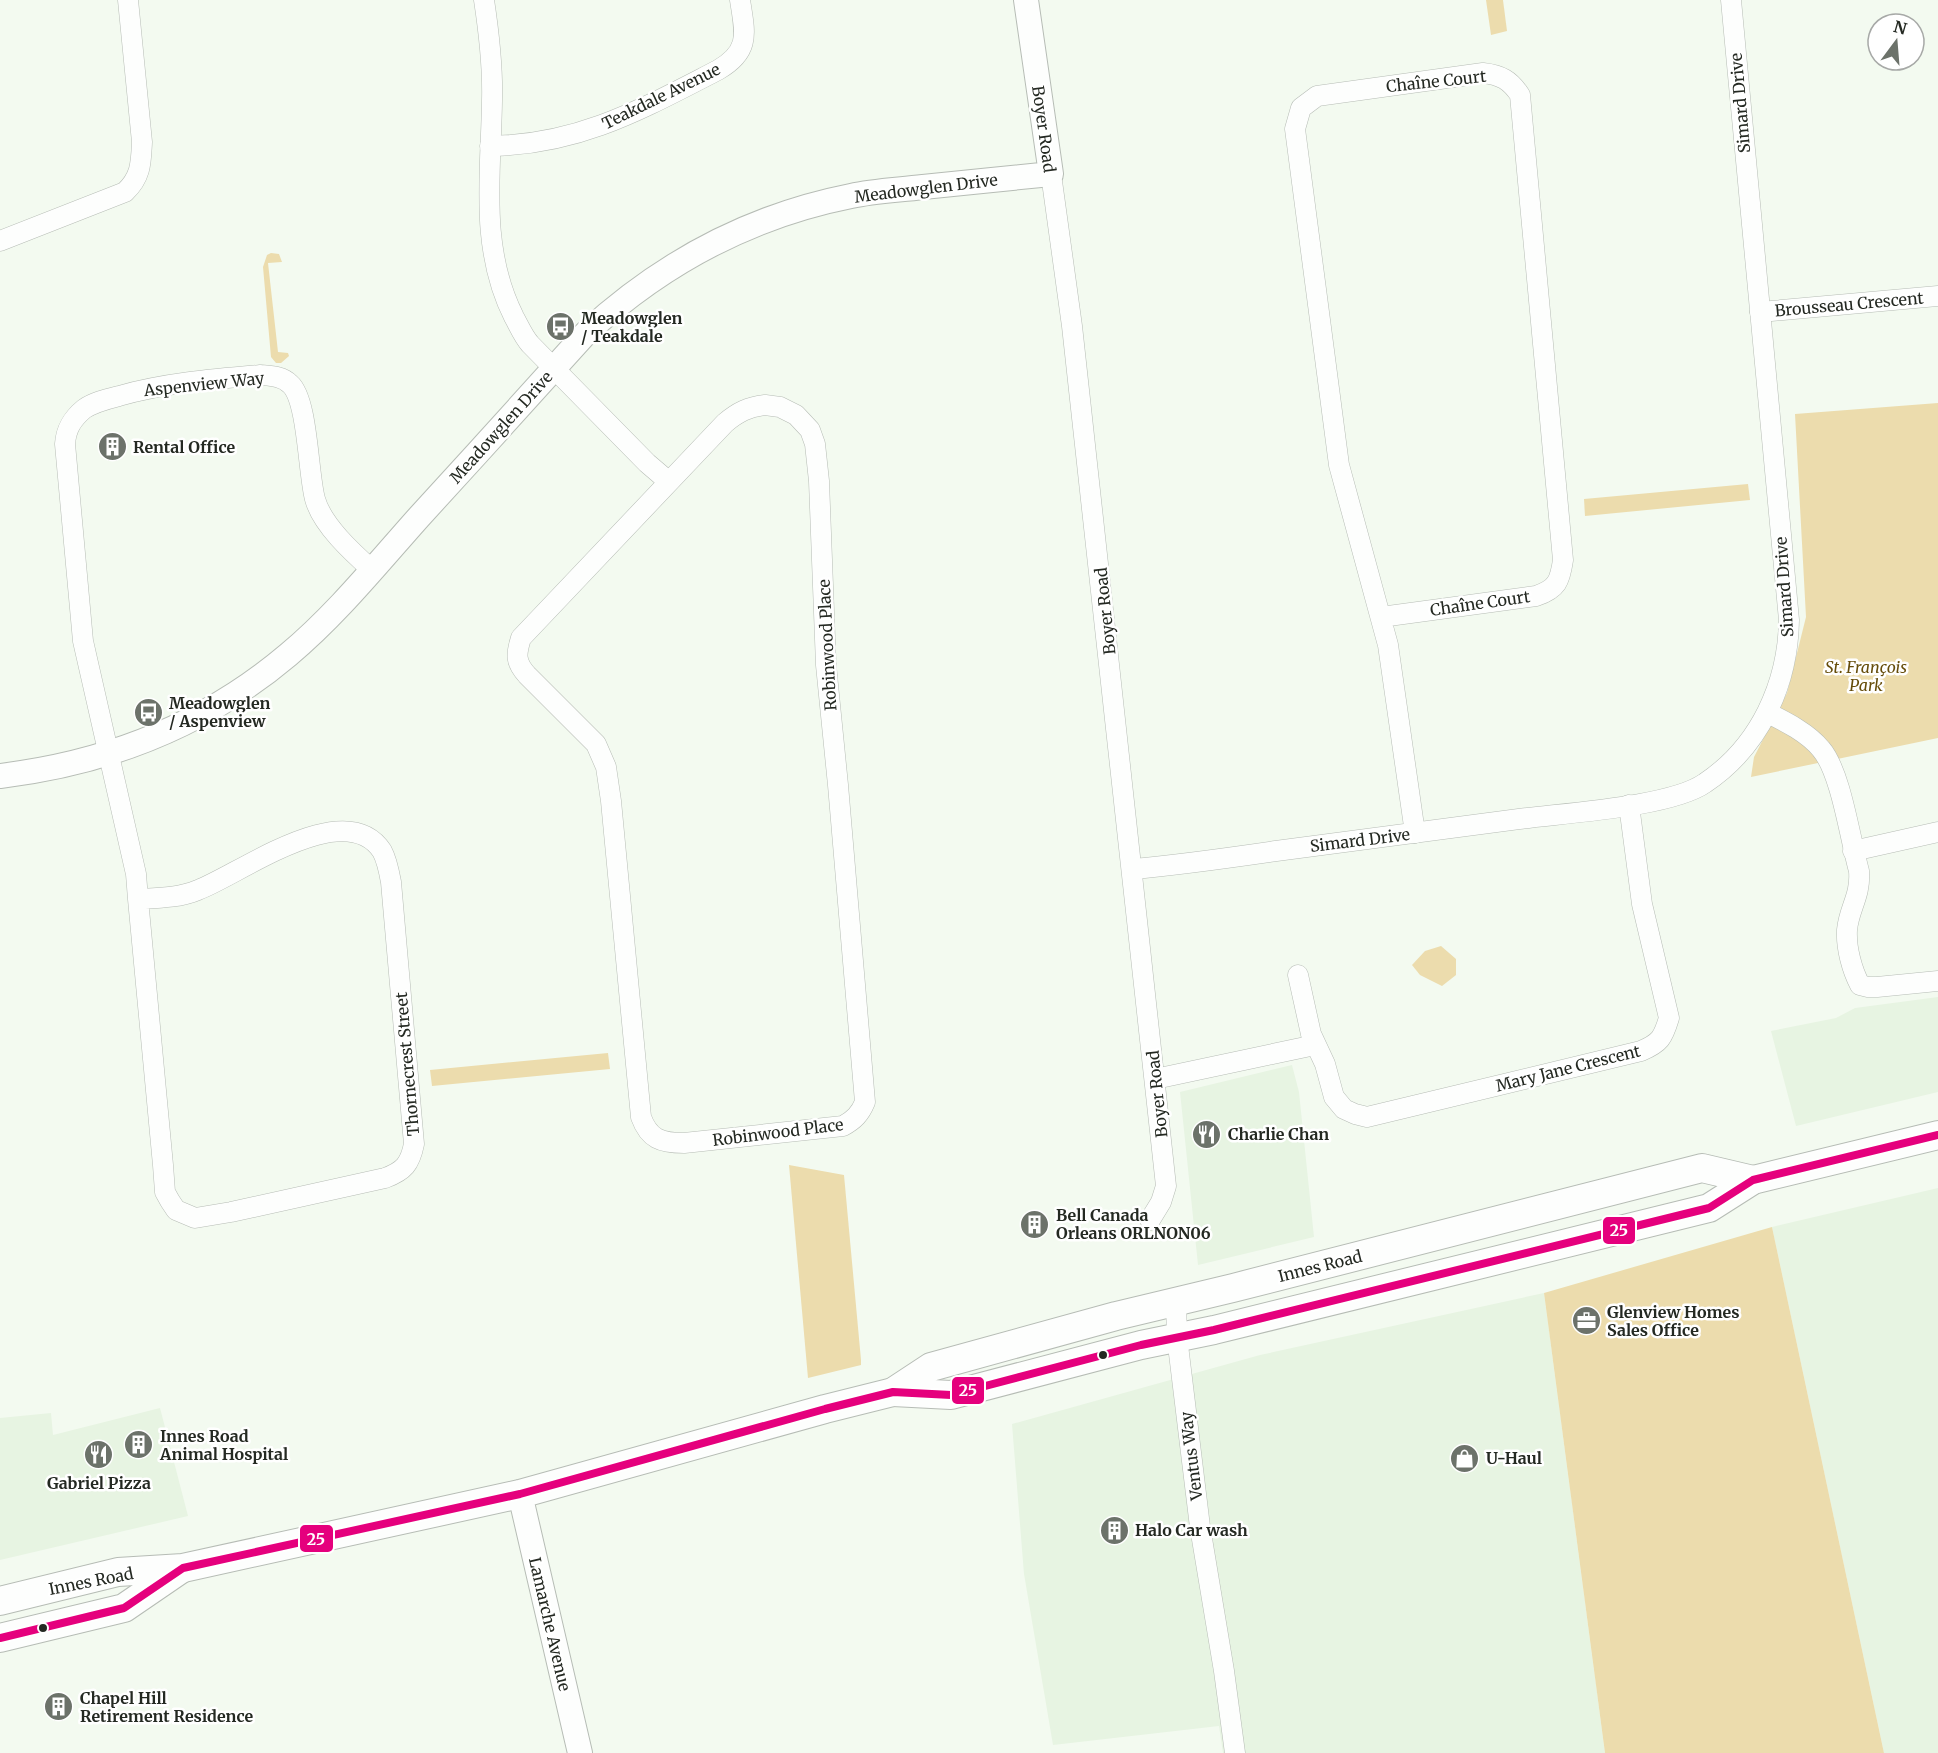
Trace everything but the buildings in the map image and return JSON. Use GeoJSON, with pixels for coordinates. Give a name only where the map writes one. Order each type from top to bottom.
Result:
{"type":"FeatureCollection","features":[{"type":"Feature","properties":{"kind":"main road","name":"Innes Road"},"geometry":{"type":"LineString","coordinates":[[0,1601],[118,1572],[183,1568],[520,1494],[893,1392],[951,1395],[1177,1337],[1214,1330],[1709,1208],[1753,1180],[1938,1135]]}},
{"type":"Feature","properties":{"kind":"main road","name":"Innes Road"},"geometry":{"type":"LineString","coordinates":[[893,1392],[931,1367],[1176,1301],[1702,1168],[1753,1180]]}},
{"type":"Feature","properties":{"kind":"main road","name":"Innes Road"},"geometry":{"type":"LineString","coordinates":[[0,1638],[124,1608],[183,1568]]}},
{"type":"Feature","properties":{"kind":"street"},"geometry":{"type":"LineString","coordinates":[[0,241],[125,192],[135,182],[141,162],[142,141],[128,0]]}},
{"type":"Feature","properties":{"kind":"street"},"geometry":{"type":"LineString","coordinates":[[484,0],[492,99],[488,210],[493,255],[505,298],[525,338],[553,369],[668,481]]}},
{"type":"Feature","properties":{"kind":"street","name":"Teakdale Avenue"},"geometry":{"type":"LineString","coordinates":[[490,146],[532,143],[566,137],[601,126],[636,112],[718,70],[731,62],[741,51],[745,31],[740,0]]}},
{"type":"Feature","properties":{"kind":"street","name":"Boyer Road"},"geometry":{"type":"LineString","coordinates":[[1026,0],[1072,326],[1166,1186],[1161,1202],[1150,1220]]}},
{"type":"Feature","properties":{"kind":"street","name":"Simard Drive"},"geometry":{"type":"LineString","coordinates":[[1132,868],[1629,805],[1667,798],[1703,785],[1738,755],[1768,713],[1780,684],[1789,642],[1789,620],[1731,0]]}},
{"type":"Feature","properties":{"kind":"street","name":"Chaîne Court"},"geometry":{"type":"LineString","coordinates":[[1381,617],[1536,596],[1554,588],[1561,576],[1563,560],[1520,95],[1512,83],[1494,74],[1483,73],[1317,96],[1302,108],[1295,129],[1339,465],[1388,645],[1415,833]]}},
{"type":"Feature","properties":{"kind":"street","name":"Meadowglen Drive"},"geometry":{"type":"LineString","coordinates":[[0,776],[35,772],[108,755],[173,729],[205,713],[263,675],[290,654],[372,570],[586,333],[627,297],[677,262],[729,234],[789,211],[853,195],[1051,174]]}},
{"type":"Feature","properties":{"kind":"street","name":"Brousseau Crescent"},"geometry":{"type":"LineString","coordinates":[[1760,312],[1938,296]]}},
{"type":"Feature","properties":{"kind":"street","name":"Aspenview Way"},"geometry":{"type":"LineString","coordinates":[[108,755],[83,641],[65,444],[66,432],[70,423],[85,408],[99,401],[129,393],[176,384],[260,375],[278,377],[291,384],[300,399],[315,501],[329,525],[344,544],[372,570]]}},
{"type":"Feature","properties":{"kind":"street","name":"Robinwood Place"},"geometry":{"type":"LineString","coordinates":[[765,405],[780,407],[796,415],[810,430],[815,444],[826,664],[866,1091],[865,1102],[860,1113],[853,1121],[843,1126],[668,1143],[653,1137],[645,1128],[641,1117],[606,767],[596,744],[519,666],[516,654],[521,638],[668,481],[725,423],[750,407],[765,405]]}},
{"type":"Feature","properties":{"kind":"street"},"geometry":{"type":"LineString","coordinates":[[1768,713],[1820,747],[1833,768],[1860,885],[1847,931],[1853,972],[1860,985],[1868,987],[1938,981]]}},
{"type":"Feature","properties":{"kind":"street","name":"Thornecrest Street"},"geometry":{"type":"LineString","coordinates":[[108,755],[136,874],[138,899],[165,1192],[177,1210],[195,1218],[231,1212],[385,1178],[406,1167],[414,1144],[391,882],[387,861],[374,842],[354,831],[332,831],[302,840],[269,854],[197,890],[169,898],[138,899]]}},
{"type":"Feature","properties":{"kind":"street","name":"Mary Jane Crescent"},"geometry":{"type":"LineString","coordinates":[[1298,975],[1315,1045],[1325,1064],[1334,1097],[1344,1109],[1367,1117],[1655,1045],[1664,1035],[1669,1018],[1642,904],[1629,805]]}},
{"type":"Feature","properties":{"kind":"street"},"geometry":{"type":"LineString","coordinates":[[1853,851],[1938,832]]}},
{"type":"Feature","properties":{"kind":"street"},"geometry":{"type":"LineString","coordinates":[[1155,1079],[1315,1045]]}},
{"type":"Feature","properties":{"kind":"street","name":"Ventus Way"},"geometry":{"type":"LineString","coordinates":[[1176,1301],[1177,1337],[1200,1527],[1235,1753]]}},
{"type":"Feature","properties":{"kind":"street","name":"Lamarche Avenue"},"geometry":{"type":"LineString","coordinates":[[520,1494],[580,1753]]}},
{"type":"Feature","properties":{"kind":"shaded area"},"geometry":{"type":"Polygon","coordinates":[[[1938,997],[1938,1092],[1796,1126],[1771,1031],[1836,1018],[1855,1008],[1938,997]]]}},
{"type":"Feature","properties":{"kind":"shaded area"},"geometry":{"type":"Polygon","coordinates":[[[1292,1065],[1299,1092],[1314,1237],[1198,1265],[1180,1092],[1292,1065]]]}},
{"type":"Feature","properties":{"kind":"shaded area"},"geometry":{"type":"Polygon","coordinates":[[[1938,1188],[1938,1753],[1884,1753],[1772,1227],[1938,1188]]]}},
{"type":"Feature","properties":{"kind":"shaded area"},"geometry":{"type":"Polygon","coordinates":[[[1544,1293],[1605,1753],[1223,1753],[1219,1726],[1053,1745],[1024,1574],[1012,1424],[1260,1355],[1544,1293]]]}},
{"type":"Feature","properties":{"kind":"shaded area"},"geometry":{"type":"Polygon","coordinates":[[[160,1408],[188,1516],[0,1560],[0,1418],[51,1413],[53,1435],[160,1408]]]}},
{"type":"Feature","properties":{"kind":"green space"},"geometry":{"type":"Polygon","coordinates":[[[1486,0],[1503,0],[1507,31],[1491,35],[1486,0]]]}},
{"type":"Feature","properties":{"kind":"green space"},"geometry":{"type":"Polygon","coordinates":[[[279,254],[282,262],[268,263],[278,352],[288,353],[289,356],[281,363],[276,363],[271,357],[263,267],[267,255],[279,254]]]}},
{"type":"Feature","properties":{"kind":"green space","name":"St. François Park"},"geometry":{"type":"Polygon","coordinates":[[[1938,403],[1938,738],[1751,777],[1754,757],[1787,693],[1806,617],[1795,414],[1938,403]]]}},
{"type":"Feature","properties":{"kind":"green space"},"geometry":{"type":"Polygon","coordinates":[[[1748,484],[1750,500],[1585,516],[1584,499],[1748,484]]]}},
{"type":"Feature","properties":{"kind":"green space"},"geometry":{"type":"Polygon","coordinates":[[[1441,946],[1456,959],[1456,975],[1442,986],[1420,975],[1412,965],[1425,951],[1441,946]]]}},
{"type":"Feature","properties":{"kind":"green space"},"geometry":{"type":"Polygon","coordinates":[[[608,1053],[610,1069],[432,1086],[430,1070],[608,1053]]]}},
{"type":"Feature","properties":{"kind":"green space"},"geometry":{"type":"Polygon","coordinates":[[[789,1165],[844,1175],[861,1360],[861,1365],[808,1378],[789,1165]]]}},
{"type":"Feature","properties":{"kind":"green space"},"geometry":{"type":"Polygon","coordinates":[[[1772,1227],[1884,1753],[1605,1753],[1544,1293],[1772,1227]]]}},
{"type":"Feature","properties":{"kind":"transit line","name":"25"},"geometry":{"type":"LineString","coordinates":[[0,1638],[124,1608],[183,1568],[520,1494],[893,1392],[951,1395],[1141,1345],[1214,1330],[1709,1208],[1753,1180],[1938,1135]]}},
{"type":"Feature","properties":{"kind":"place","name":"Meadowglen / Teakdale"},"geometry":{"type":"Point","coordinates":[560,327]}},
{"type":"Feature","properties":{"kind":"place","name":"Rental Office"},"geometry":{"type":"Point","coordinates":[112,447]}},
{"type":"Feature","properties":{"kind":"place","name":"Meadowglen / Aspenview"},"geometry":{"type":"Point","coordinates":[148,712]}},
{"type":"Feature","properties":{"kind":"place","name":"Charlie Chan"},"geometry":{"type":"Point","coordinates":[1207,1134]}},
{"type":"Feature","properties":{"kind":"place","name":"Bell Canada Orleans ORLNON06"},"geometry":{"type":"Point","coordinates":[1035,1224]}},
{"type":"Feature","properties":{"kind":"place","name":"Glenview Homes Sales Office"},"geometry":{"type":"Point","coordinates":[1586,1321]}},
{"type":"Feature","properties":{"kind":"place","name":"Innes Road Animal Hospital"},"geometry":{"type":"Point","coordinates":[139,1445]}},
{"type":"Feature","properties":{"kind":"place","name":"Gabriel Pizza"},"geometry":{"type":"Point","coordinates":[99,1455]}},
{"type":"Feature","properties":{"kind":"place","name":"U-Haul"},"geometry":{"type":"Point","coordinates":[1465,1458]}},
{"type":"Feature","properties":{"kind":"place","name":"Halo Car wash"},"geometry":{"type":"Point","coordinates":[1114,1530]}},
{"type":"Feature","properties":{"kind":"place","name":"Chapel Hill Retirement Residence"},"geometry":{"type":"Point","coordinates":[59,1707]}}]}
